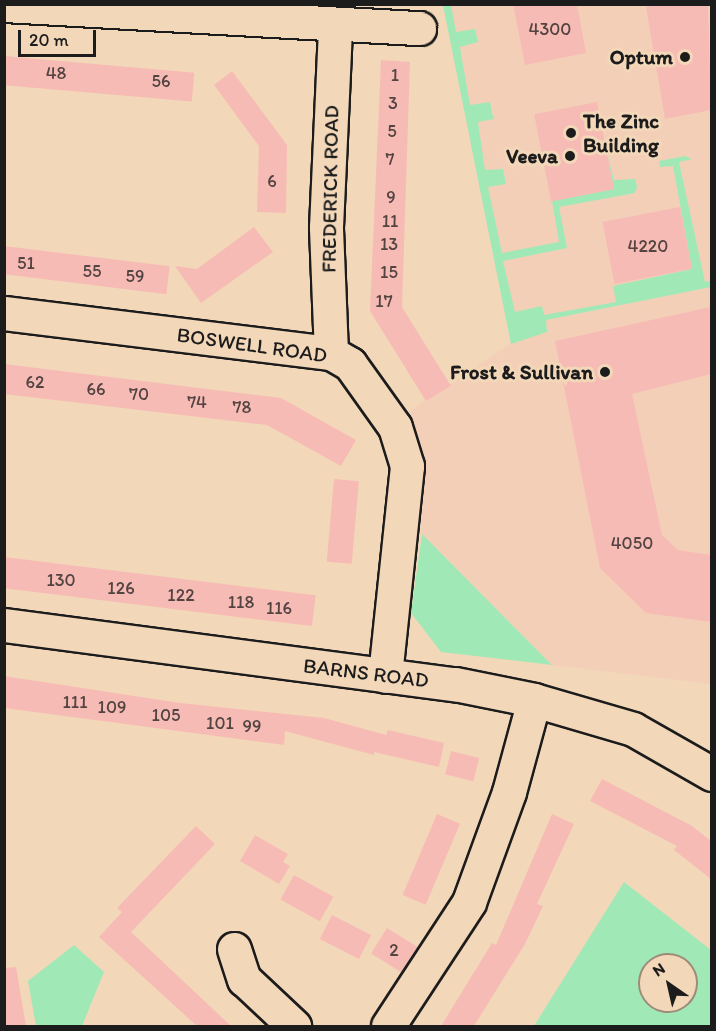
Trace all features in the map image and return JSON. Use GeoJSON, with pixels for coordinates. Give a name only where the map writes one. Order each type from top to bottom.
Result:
{"type":"FeatureCollection","features":[{"type":"Feature","properties":{"kind":"street"},"geometry":{"type":"LineString","coordinates":[[4,5],[207,9],[335,26],[419,28]]}},
{"type":"Feature","properties":{"kind":"street","name":"FREDERICK ROAD"},"geometry":{"type":"LineString","coordinates":[[331,353],[326,226],[335,26]]}},
{"type":"Feature","properties":{"kind":"street","name":"BOSWELL ROAD"},"geometry":{"type":"LineString","coordinates":[[4,313],[331,353],[350,364],[377,396],[395,427],[407,466],[385,676]]}},
{"type":"Feature","properties":{"kind":"street","name":"BARNS ROAD"},"geometry":{"type":"LineString","coordinates":[[4,625],[385,676],[534,700],[633,729],[711,774]]}},
{"type":"Feature","properties":{"kind":"street"},"geometry":{"type":"LineString","coordinates":[[388,1026],[469,902],[509,792],[534,700]]}},
{"type":"Feature","properties":{"kind":"street"},"geometry":{"type":"LineString","coordinates":[[234,949],[244,979],[294,1026]]}},
{"type":"Feature","properties":{"kind":"shaded area"},"geometry":{"type":"Polygon","coordinates":[[[443,5],[711,5],[711,684],[552,665],[422,534],[407,413],[511,343],[443,5]]]}},
{"type":"Feature","properties":{"kind":"green space"},"geometry":{"type":"Polygon","coordinates":[[[443,5],[451,5],[456,32],[475,29],[478,42],[460,47],[470,105],[490,102],[494,119],[478,122],[485,170],[503,169],[506,184],[488,187],[502,253],[559,242],[552,201],[614,189],[607,152],[614,180],[635,179],[637,187],[635,193],[559,207],[567,248],[503,261],[515,312],[542,306],[544,315],[616,302],[613,286],[692,269],[673,166],[660,167],[659,161],[685,156],[692,159],[679,162],[705,282],[711,281],[711,287],[546,320],[547,332],[511,344],[443,5]]]}},
{"type":"Feature","properties":{"kind":"green space"},"geometry":{"type":"Polygon","coordinates":[[[422,534],[552,665],[441,652],[411,613],[422,534]]]}},
{"type":"Feature","properties":{"kind":"green space"},"geometry":{"type":"Polygon","coordinates":[[[624,882],[711,950],[711,1026],[534,1026],[624,882]]]}},
{"type":"Feature","properties":{"kind":"green space"},"geometry":{"type":"Polygon","coordinates":[[[74,945],[104,972],[82,1026],[36,1026],[28,981],[74,945]]]}},
{"type":"Feature","properties":{"kind":"building","name":"The Zinc Building"},"geometry":{"type":"Polygon","coordinates":[[[513,4],[577,4],[586,53],[525,65],[513,4]]]}},
{"type":"Feature","properties":{"kind":"building"},"geometry":{"type":"Polygon","coordinates":[[[659,4],[708,4],[711,110],[665,119],[646,7],[659,4]]]}},
{"type":"Feature","properties":{"kind":"building"},"geometry":{"type":"Polygon","coordinates":[[[4,56],[194,73],[192,102],[4,85],[4,56]]]}},
{"type":"Feature","properties":{"kind":"building"},"geometry":{"type":"Polygon","coordinates":[[[381,60],[410,62],[402,307],[451,386],[426,401],[370,311],[381,60]]]}},
{"type":"Feature","properties":{"kind":"building"},"geometry":{"type":"Polygon","coordinates":[[[232,71],[287,145],[286,213],[257,212],[259,146],[214,85],[232,71]]]}},
{"type":"Feature","properties":{"kind":"building","name":"The Zinc Building"},"geometry":{"type":"Polygon","coordinates":[[[597,102],[614,189],[551,202],[534,114],[597,102]]]}},
{"type":"Feature","properties":{"kind":"building"},"geometry":{"type":"Polygon","coordinates":[[[680,207],[692,269],[614,284],[602,222],[680,207]]]}},
{"type":"Feature","properties":{"kind":"building"},"geometry":{"type":"Polygon","coordinates":[[[254,227],[273,252],[201,303],[175,266],[197,269],[254,227]]]}},
{"type":"Feature","properties":{"kind":"building"},"geometry":{"type":"Polygon","coordinates":[[[4,246],[170,266],[166,294],[4,274],[4,246]]]}},
{"type":"Feature","properties":{"kind":"building"},"geometry":{"type":"Polygon","coordinates":[[[711,307],[711,374],[632,394],[662,535],[678,550],[711,555],[711,622],[646,613],[600,568],[555,341],[711,307]]]}},
{"type":"Feature","properties":{"kind":"building"},"geometry":{"type":"Polygon","coordinates":[[[4,364],[281,398],[356,440],[341,466],[267,425],[4,394],[4,364]]]}},
{"type":"Feature","properties":{"kind":"building"},"geometry":{"type":"Polygon","coordinates":[[[334,479],[359,481],[352,564],[327,562],[334,479]]]}},
{"type":"Feature","properties":{"kind":"building"},"geometry":{"type":"Polygon","coordinates":[[[4,557],[316,595],[312,626],[4,588],[4,557]]]}},
{"type":"Feature","properties":{"kind":"building"},"geometry":{"type":"Polygon","coordinates":[[[4,676],[180,703],[324,718],[386,735],[388,730],[444,743],[439,767],[374,752],[374,755],[285,731],[284,745],[4,708],[4,676]]]}},
{"type":"Feature","properties":{"kind":"building"},"geometry":{"type":"Polygon","coordinates":[[[451,751],[479,758],[473,781],[445,774],[451,751]]]}},
{"type":"Feature","properties":{"kind":"building"},"geometry":{"type":"Polygon","coordinates":[[[602,779],[692,826],[711,841],[711,879],[674,850],[677,846],[590,801],[602,779]]]}},
{"type":"Feature","properties":{"kind":"building"},"geometry":{"type":"Polygon","coordinates":[[[437,814],[460,824],[426,905],[403,895],[437,814]]]}},
{"type":"Feature","properties":{"kind":"building"},"geometry":{"type":"Polygon","coordinates":[[[552,814],[574,824],[537,904],[543,906],[525,944],[474,1026],[441,1026],[492,943],[496,945],[552,814]]]}},
{"type":"Feature","properties":{"kind":"building"},"geometry":{"type":"Polygon","coordinates":[[[196,826],[215,844],[131,932],[231,1026],[197,1026],[99,937],[122,912],[117,908],[196,826]]]}},
{"type":"Feature","properties":{"kind":"building"},"geometry":{"type":"Polygon","coordinates":[[[255,835],[288,854],[283,862],[290,866],[279,884],[240,861],[255,835]]]}},
{"type":"Feature","properties":{"kind":"building"},"geometry":{"type":"Polygon","coordinates":[[[294,875],[333,897],[320,921],[280,899],[294,875]]]}},
{"type":"Feature","properties":{"kind":"building"},"geometry":{"type":"Polygon","coordinates":[[[332,915],[371,935],[359,959],[320,939],[332,915]]]}},
{"type":"Feature","properties":{"kind":"building"},"geometry":{"type":"Polygon","coordinates":[[[387,928],[418,947],[402,973],[371,953],[387,928]]]}},
{"type":"Feature","properties":{"kind":"building"},"geometry":{"type":"Polygon","coordinates":[[[16,967],[26,1026],[4,1026],[4,968],[16,967]]]}},
{"type":"Feature","properties":{"kind":"place","name":"Optum"},"geometry":{"type":"Point","coordinates":[685,57]}},
{"type":"Feature","properties":{"kind":"place","name":"The Zinc Building"},"geometry":{"type":"Point","coordinates":[571,133]}},
{"type":"Feature","properties":{"kind":"place","name":"Veeva"},"geometry":{"type":"Point","coordinates":[570,156]}},
{"type":"Feature","properties":{"kind":"place","name":"Frost & Sullivan"},"geometry":{"type":"Point","coordinates":[605,372]}}]}
